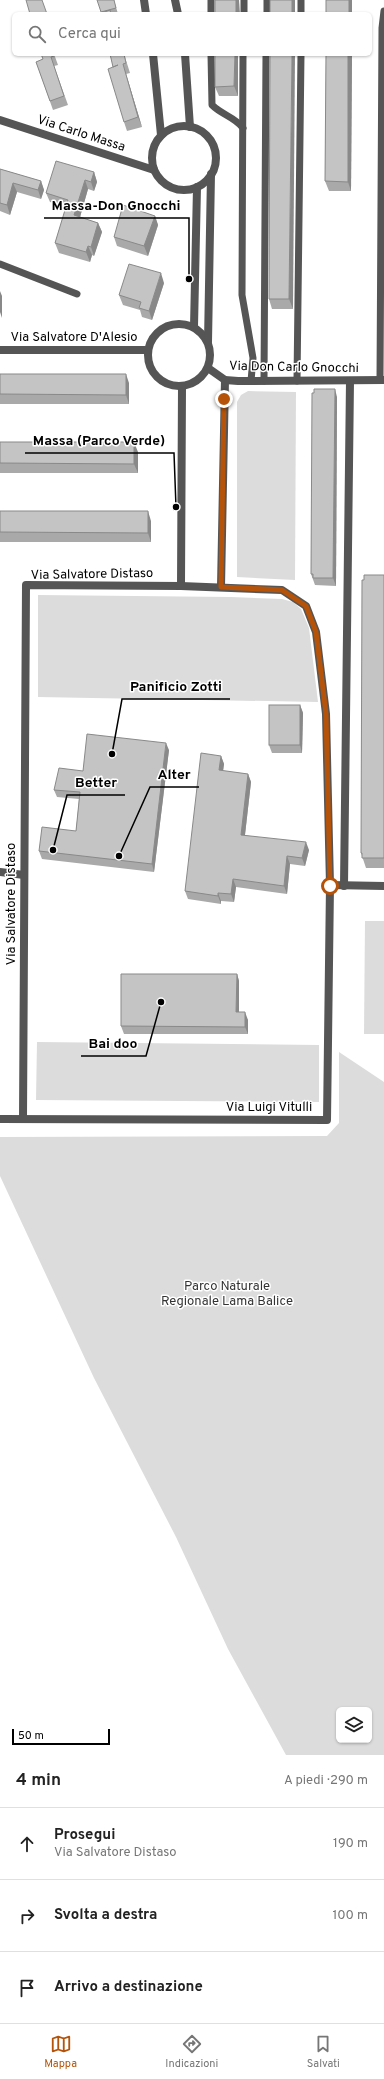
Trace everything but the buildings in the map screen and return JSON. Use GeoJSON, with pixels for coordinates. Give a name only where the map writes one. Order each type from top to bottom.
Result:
{"type":"FeatureCollection","features":[{"type":"Feature","properties":{"kind":"street"},"geometry":{"type":"LineString","coordinates":[[144,0],[146,12]]}},
{"type":"Feature","properties":{"kind":"street"},"geometry":{"type":"LineString","coordinates":[[174,0],[177,12]]}},
{"type":"Feature","properties":{"kind":"street"},"geometry":{"type":"LineString","coordinates":[[153,56],[162,135]]}},
{"type":"Feature","properties":{"kind":"street"},"geometry":{"type":"LineString","coordinates":[[185,56],[190,127]]}},
{"type":"Feature","properties":{"kind":"street","name":"Via Carlo Massa"},"geometry":{"type":"LineString","coordinates":[[0,120],[154,170]]}},
{"type":"Feature","properties":{"kind":"street"},"geometry":{"type":"LineString","coordinates":[[208,343],[205,337],[194,327],[184,324],[174,324],[165,327],[154,337],[148,350],[148,360],[151,370],[157,378],[165,384],[182,387],[194,383],[208,368],[210,360],[208,343],[211,174],[215,155],[213,145],[207,137],[200,130],[190,127],[175,127],[162,135],[152,152],[154,170],[160,179],[172,187],[188,190],[197,187],[211,174]]}},
{"type":"Feature","properties":{"kind":"street"},"geometry":{"type":"LineString","coordinates":[[194,327],[197,187]]}},
{"type":"Feature","properties":{"kind":"street","name":"Via Salvatore D'Alesio"},"geometry":{"type":"LineString","coordinates":[[0,350],[148,350]]}},
{"type":"Feature","properties":{"kind":"street","name":"Via Don Carlo Gnocchi"},"geometry":{"type":"LineString","coordinates":[[208,368],[225,380],[382,380]]}},
{"type":"Feature","properties":{"kind":"street"},"geometry":{"type":"LineString","coordinates":[[221,587],[225,380]]}},
{"type":"Feature","properties":{"kind":"street"},"geometry":{"type":"LineString","coordinates":[[344,886],[350,381]]}},
{"type":"Feature","properties":{"kind":"street"},"geometry":{"type":"LineString","coordinates":[[181,586],[182,387]]}},
{"type":"Feature","properties":{"kind":"street","name":"Via Salvatore Distaso"},"geometry":{"type":"LineString","coordinates":[[23,1119],[26,586],[181,586],[282,590],[306,606],[316,632],[326,714],[330,886]]}},
{"type":"Feature","properties":{"kind":"street"},"geometry":{"type":"LineString","coordinates":[[0,872],[24,875]]}},
{"type":"Feature","properties":{"kind":"street"},"geometry":{"type":"LineString","coordinates":[[330,886],[384,886]]}},
{"type":"Feature","properties":{"kind":"street","name":"Via Luigi Vitulli"},"geometry":{"type":"LineString","coordinates":[[0,1119],[327,1120],[330,886]]}},
{"type":"Feature","properties":{"kind":"lane"},"geometry":{"type":"LineString","coordinates":[[211,0],[211,12]]}},
{"type":"Feature","properties":{"kind":"lane"},"geometry":{"type":"LineString","coordinates":[[244,0],[244,12]]}},
{"type":"Feature","properties":{"kind":"lane"},"geometry":{"type":"LineString","coordinates":[[267,0],[267,12]]}},
{"type":"Feature","properties":{"kind":"lane"},"geometry":{"type":"LineString","coordinates":[[301,0],[301,12]]}},
{"type":"Feature","properties":{"kind":"lane"},"geometry":{"type":"LineString","coordinates":[[382,380],[382,28],[384,11]]}},
{"type":"Feature","properties":{"kind":"lane"},"geometry":{"type":"LineString","coordinates":[[211,56],[212,105],[218,111],[236,120],[244,128]]}},
{"type":"Feature","properties":{"kind":"lane"},"geometry":{"type":"LineString","coordinates":[[243,56],[244,128],[242,295],[253,358],[251,381]]}},
{"type":"Feature","properties":{"kind":"lane"},"geometry":{"type":"LineString","coordinates":[[264,381],[266,56]]}},
{"type":"Feature","properties":{"kind":"lane"},"geometry":{"type":"LineString","coordinates":[[297,381],[301,56]]}},
{"type":"Feature","properties":{"kind":"lane"},"geometry":{"type":"LineString","coordinates":[[0,264],[77,294]]}},
{"type":"Feature","properties":{"kind":"green space"},"geometry":{"type":"Polygon","coordinates":[[[248,391],[296,392],[295,580],[237,577],[237,402],[241,395],[248,391]]]}},
{"type":"Feature","properties":{"kind":"green space"},"geometry":{"type":"Polygon","coordinates":[[[38,595],[231,597],[282,599],[293,602],[301,609],[309,628],[318,702],[38,697],[38,595]]]}},
{"type":"Feature","properties":{"kind":"green space"},"geometry":{"type":"Polygon","coordinates":[[[365,921],[384,921],[384,1034],[364,1034],[365,921]]]}},
{"type":"Feature","properties":{"kind":"green space"},"geometry":{"type":"Polygon","coordinates":[[[37,1042],[319,1045],[319,1102],[36,1100],[37,1042]]]}},
{"type":"Feature","properties":{"kind":"green space","name":"Parco Naturale Regionale Lama Balice"},"geometry":{"type":"Polygon","coordinates":[[[339,1052],[384,1082],[384,1755],[286,1755],[228,1649],[176,1537],[94,1378],[0,1176],[0,1137],[327,1136],[339,1123],[339,1052]]]}},
{"type":"Feature","properties":{"kind":"place","name":"Massa-Don Gnocchi"},"geometry":{"type":"Point","coordinates":[189,279]}},
{"type":"Feature","properties":{"kind":"place","name":"Massa (Parco Verde)"},"geometry":{"type":"Point","coordinates":[176,507]}},
{"type":"Feature","properties":{"kind":"place","name":"Panificio Zotti"},"geometry":{"type":"Point","coordinates":[112,754]}},
{"type":"Feature","properties":{"kind":"place","name":"Better"},"geometry":{"type":"Point","coordinates":[53,850]}},
{"type":"Feature","properties":{"kind":"place","name":"Alter"},"geometry":{"type":"Point","coordinates":[119,856]}},
{"type":"Feature","properties":{"kind":"place","name":"Bai doo"},"geometry":{"type":"Point","coordinates":[161,1002]}},
{"type":"Feature","properties":{"kind":"route"},"geometry":{"type":"LineString","coordinates":[[224,399],[221,587],[282,590],[306,606],[316,632],[326,714],[330,886]]}}]}
